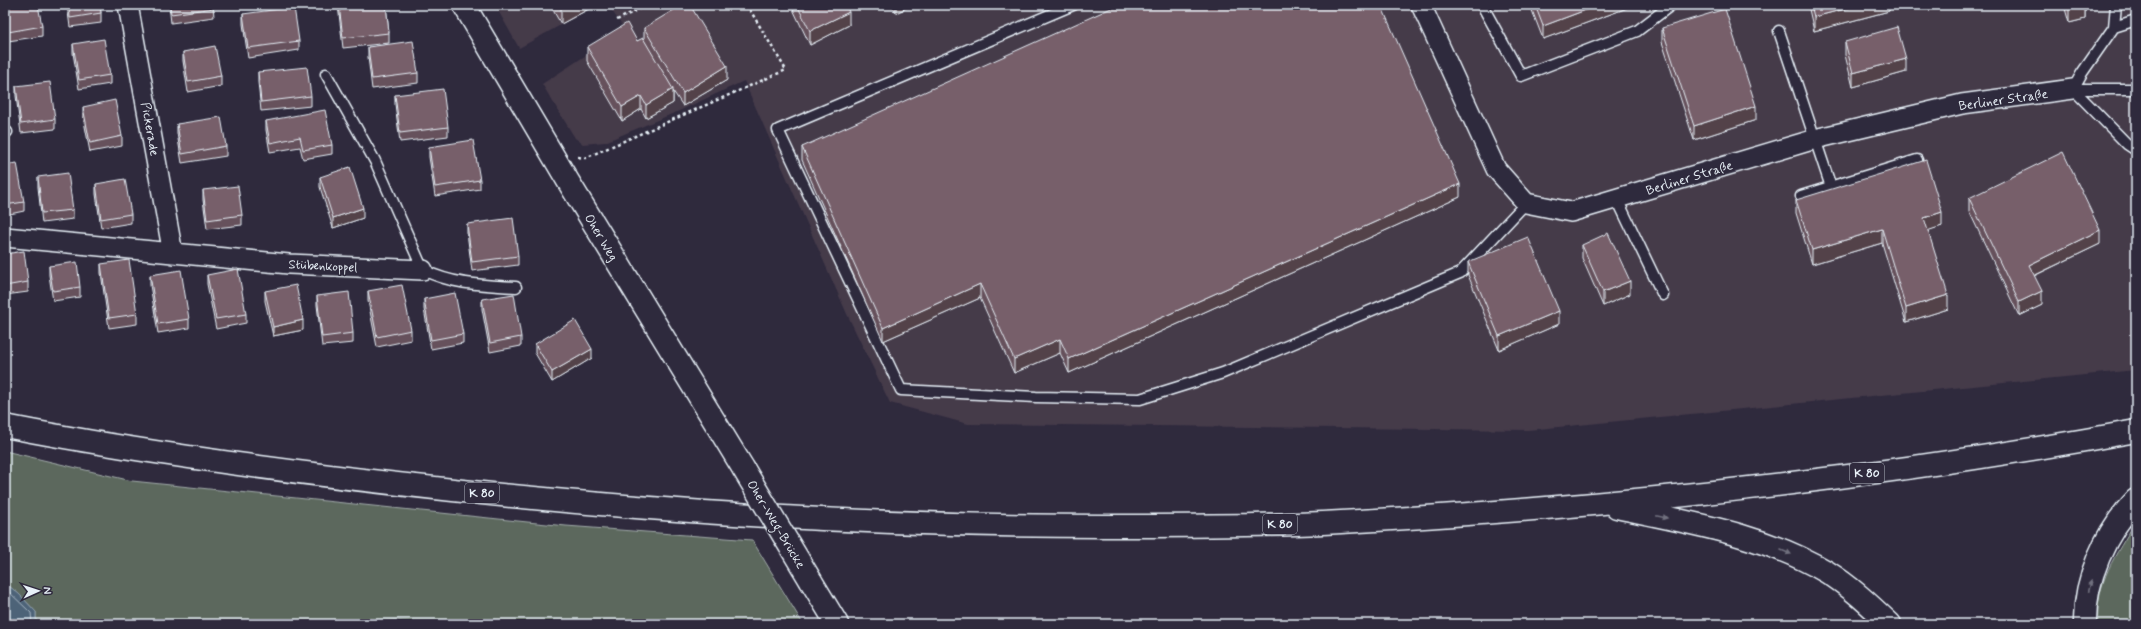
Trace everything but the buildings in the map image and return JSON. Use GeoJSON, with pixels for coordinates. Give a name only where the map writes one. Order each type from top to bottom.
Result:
{"type":"FeatureCollection","features":[{"type":"Feature","properties":{"kind":"main road","name":"Oher Weg"},"geometry":{"type":"LineString","coordinates":[[464,5],[553,156],[743,468]]}},
{"type":"Feature","properties":{"kind":"main road","name":"K 80"},"geometry":{"type":"LineString","coordinates":[[5,426],[192,457],[346,478],[545,500],[701,513],[857,522],[1064,526],[1313,523],[1596,503],[1694,493],[1902,468],[2136,431]]}},
{"type":"Feature","properties":{"kind":"main road","name":"Oher-Weg-Brücke"},"geometry":{"type":"LineString","coordinates":[[743,468],[837,624]]}},
{"type":"Feature","properties":{"kind":"main road"},"geometry":{"type":"LineString","coordinates":[[2085,624],[2085,610],[2090,584],[2098,561],[2119,522],[2136,500]]}},
{"type":"Feature","properties":{"kind":"main road"},"geometry":{"type":"LineString","coordinates":[[1596,503],[1755,539],[1828,573],[1871,606],[1890,624]]}},
{"type":"Feature","properties":{"kind":"street","name":"Pickerade"},"geometry":{"type":"LineString","coordinates":[[128,5],[173,254]]}},
{"type":"Feature","properties":{"kind":"street"},"geometry":{"type":"LineString","coordinates":[[1420,5],[1496,169],[1526,202]]}},
{"type":"Feature","properties":{"kind":"street","name":"Berliner Straße"},"geometry":{"type":"LineString","coordinates":[[1526,202],[1571,212],[1814,139],[1962,104],[2073,89]]}},
{"type":"Feature","properties":{"kind":"street","name":"Stübenkoppel"},"geometry":{"type":"LineString","coordinates":[[5,237],[289,264],[423,270]]}},
{"type":"Feature","properties":{"kind":"lane"},"geometry":{"type":"LineString","coordinates":[[1073,5],[778,130],[901,390],[1036,397],[1140,399],[1222,373],[1460,273],[1526,202]]}},
{"type":"Feature","properties":{"kind":"lane"},"geometry":{"type":"LineString","coordinates":[[1482,5],[1521,76],[1637,31],[1671,5]]}},
{"type":"Feature","properties":{"kind":"lane"},"geometry":{"type":"LineString","coordinates":[[2073,89],[2082,73],[2114,27],[2116,5]]}},
{"type":"Feature","properties":{"kind":"lane"},"geometry":{"type":"LineString","coordinates":[[2114,27],[2136,20]]}},
{"type":"Feature","properties":{"kind":"lane"},"geometry":{"type":"LineString","coordinates":[[1779,31],[1830,187]]}},
{"type":"Feature","properties":{"kind":"lane"},"geometry":{"type":"LineString","coordinates":[[326,74],[375,160],[423,270],[441,279],[471,284],[516,287]]}},
{"type":"Feature","properties":{"kind":"lane"},"geometry":{"type":"LineString","coordinates":[[2073,89],[2136,89]]}},
{"type":"Feature","properties":{"kind":"lane"},"geometry":{"type":"LineString","coordinates":[[2073,89],[2117,134],[2136,150]]}},
{"type":"Feature","properties":{"kind":"lane"},"geometry":{"type":"LineString","coordinates":[[1801,196],[1917,160]]}},
{"type":"Feature","properties":{"kind":"lane"},"geometry":{"type":"LineString","coordinates":[[1617,199],[1663,296]]}},
{"type":"Feature","properties":{"kind":"path"},"geometry":{"type":"LineString","coordinates":[[617,20],[647,5]]}},
{"type":"Feature","properties":{"kind":"path"},"geometry":{"type":"LineString","coordinates":[[553,156],[585,158],[786,70],[748,5]]}},
{"type":"Feature","properties":{"kind":"shaded area"},"geometry":{"type":"Polygon","coordinates":[[[495,5],[597,5],[519,48],[495,5]]]}},
{"type":"Feature","properties":{"kind":"shaded area"},"geometry":{"type":"Polygon","coordinates":[[[608,5],[2136,5],[2136,370],[1528,430],[968,424],[890,403],[847,314],[744,81],[679,111],[605,142],[583,144],[575,138],[542,84],[625,30],[608,5]]]}},
{"type":"Feature","properties":{"kind":"green space"},"geometry":{"type":"Polygon","coordinates":[[[5,451],[132,481],[566,526],[752,540],[803,624],[434,624],[395,620],[368,624],[36,624],[36,612],[19,594],[5,583],[5,451]]]}},
{"type":"Feature","properties":{"kind":"green space"},"geometry":{"type":"Polygon","coordinates":[[[2136,521],[2136,624],[2098,624],[2098,609],[2103,582],[2114,557],[2136,521]]]}},
{"type":"Feature","properties":{"kind":"water"},"geometry":{"type":"Polygon","coordinates":[[[5,583],[19,594],[36,612],[36,624],[5,624],[5,583]]]}}]}
